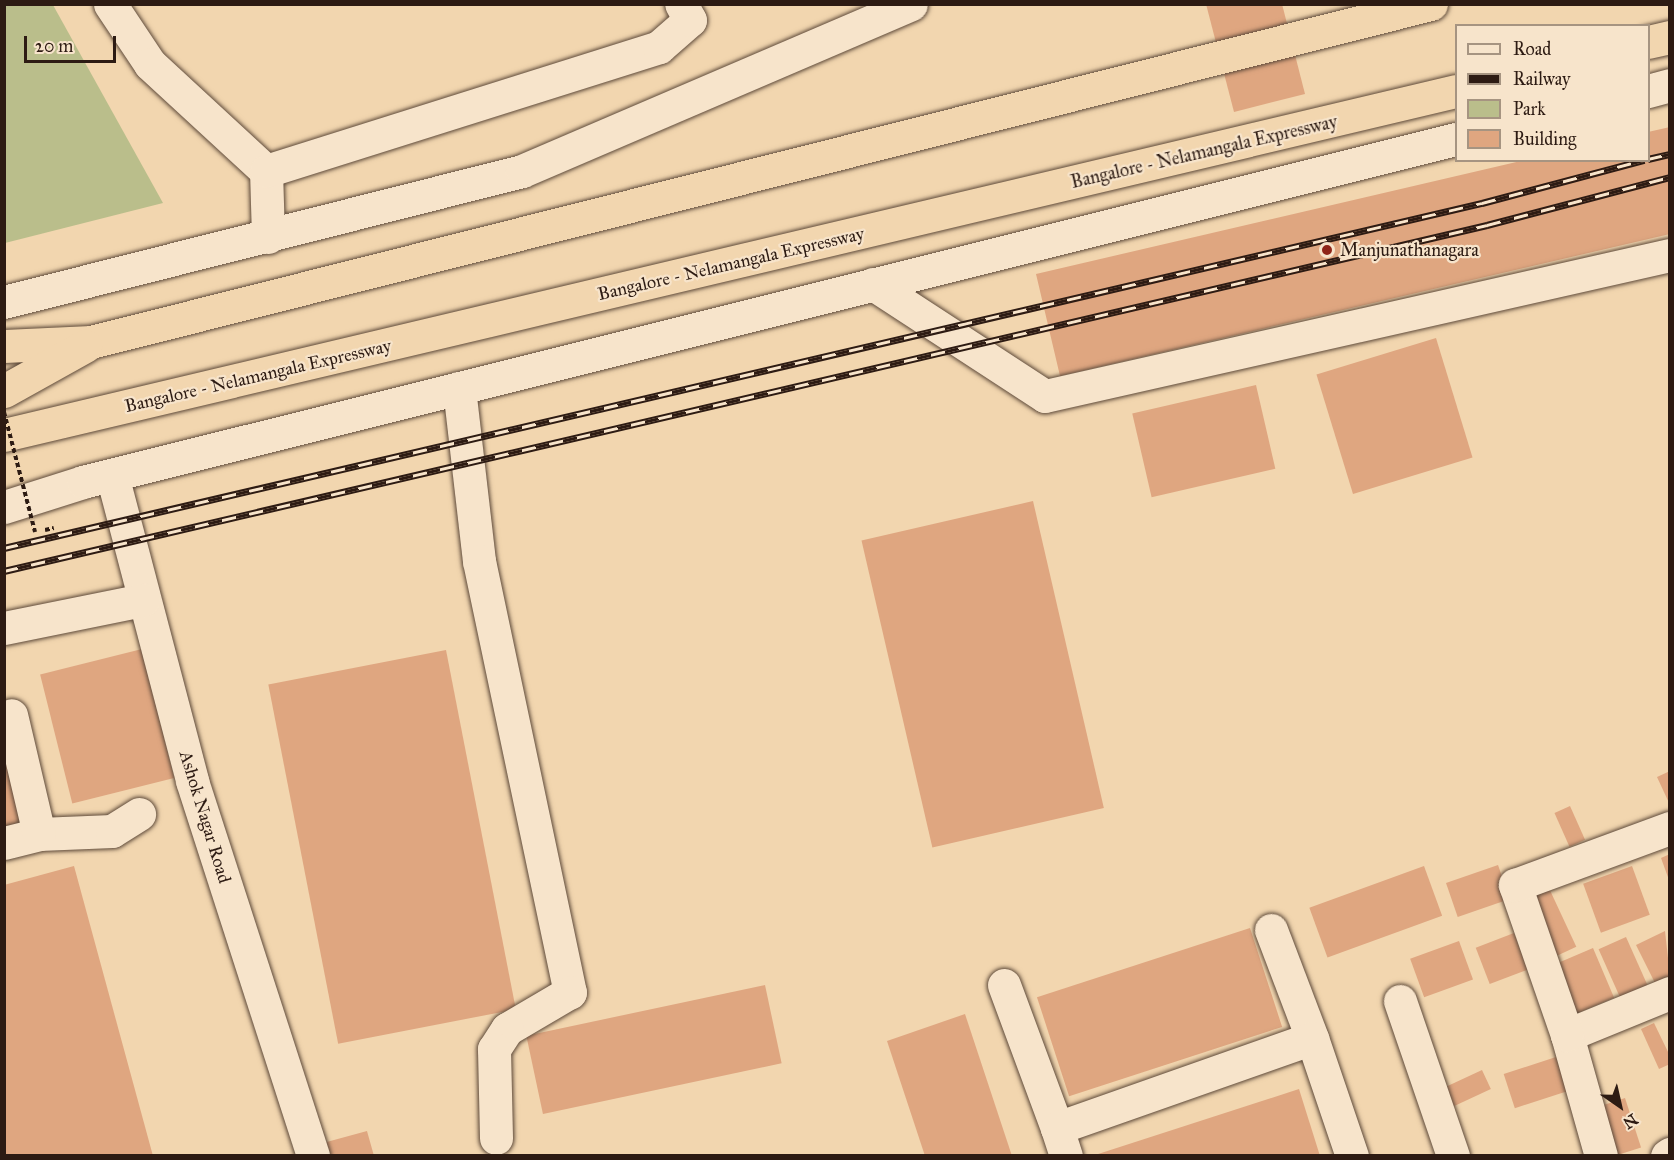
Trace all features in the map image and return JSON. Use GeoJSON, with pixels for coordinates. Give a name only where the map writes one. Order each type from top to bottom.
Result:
{"type":"FeatureCollection","features":[{"type":"Feature","properties":{"kind":"highway"},"geometry":{"type":"LineString","coordinates":[[4,346],[92,342],[1431,4]]}},
{"type":"Feature","properties":{"kind":"highway"},"geometry":{"type":"LineString","coordinates":[[1650,42],[1670,37]]}},
{"type":"Feature","properties":{"kind":"highway","name":"Bangalore - Nelamangala Expressway"},"geometry":{"type":"LineString","coordinates":[[4,435],[1455,91]]}},
{"type":"Feature","properties":{"kind":"highway"},"geometry":{"type":"LineString","coordinates":[[4,391],[92,342]]}},
{"type":"Feature","properties":{"kind":"street"},"geometry":{"type":"LineString","coordinates":[[110,4],[150,64],[266,171],[268,237]]}},
{"type":"Feature","properties":{"kind":"street"},"geometry":{"type":"LineString","coordinates":[[266,171],[659,47],[690,20],[681,4]]}},
{"type":"Feature","properties":{"kind":"street"},"geometry":{"type":"LineString","coordinates":[[4,302],[522,171],[911,4]]}},
{"type":"Feature","properties":{"kind":"street"},"geometry":{"type":"LineString","coordinates":[[1650,90],[1670,85]]}},
{"type":"Feature","properties":{"kind":"street"},"geometry":{"type":"LineString","coordinates":[[4,507],[112,475],[1455,139]]}},
{"type":"Feature","properties":{"kind":"street"},"geometry":{"type":"LineString","coordinates":[[873,284],[1045,396],[1670,255]]}},
{"type":"Feature","properties":{"kind":"street"},"geometry":{"type":"LineString","coordinates":[[459,388],[479,561],[570,992],[507,1029],[494,1048],[496,1138]]}},
{"type":"Feature","properties":{"kind":"street","name":"Ashok Nagar Road"},"geometry":{"type":"LineString","coordinates":[[112,475],[192,781],[313,1155]]}},
{"type":"Feature","properties":{"kind":"street"},"geometry":{"type":"LineString","coordinates":[[4,628],[143,600]]}},
{"type":"Feature","properties":{"kind":"street"},"geometry":{"type":"LineString","coordinates":[[11,715],[39,834]]}},
{"type":"Feature","properties":{"kind":"street"},"geometry":{"type":"LineString","coordinates":[[4,843],[39,834],[112,831],[140,814]]}},
{"type":"Feature","properties":{"kind":"street"},"geometry":{"type":"LineString","coordinates":[[1600,1155],[1567,1035],[1515,885],[1670,828]]}},
{"type":"Feature","properties":{"kind":"street"},"geometry":{"type":"LineString","coordinates":[[1271,930],[1312,1038],[1352,1155]]}},
{"type":"Feature","properties":{"kind":"street"},"geometry":{"type":"LineString","coordinates":[[1004,985],[1061,1142],[1312,1038]]}},
{"type":"Feature","properties":{"kind":"street"},"geometry":{"type":"LineString","coordinates":[[1567,1035],[1670,993]]}},
{"type":"Feature","properties":{"kind":"street"},"geometry":{"type":"LineString","coordinates":[[1400,1001],[1453,1155]]}},
{"type":"Feature","properties":{"kind":"path"},"geometry":{"type":"LineString","coordinates":[[4,412],[35,532]]}},
{"type":"Feature","properties":{"kind":"green space"},"geometry":{"type":"Polygon","coordinates":[[[4,5],[53,5],[163,203],[5,243],[4,5]]]}},
{"type":"Feature","properties":{"kind":"building"},"geometry":{"type":"Polygon","coordinates":[[[1206,4],[1282,4],[1305,94],[1234,112],[1206,4]]]}},
{"type":"Feature","properties":{"kind":"building"},"geometry":{"type":"Polygon","coordinates":[[[1670,127],[1670,234],[1060,376],[1036,274],[1516,162],[1650,162],[1650,132],[1670,127]]]}},
{"type":"Feature","properties":{"kind":"building"},"geometry":{"type":"Polygon","coordinates":[[[1436,338],[1473,458],[1353,494],[1316,375],[1436,338]]]}},
{"type":"Feature","properties":{"kind":"building"},"geometry":{"type":"Polygon","coordinates":[[[1256,385],[1275,469],[1152,497],[1132,414],[1256,385]]]}},
{"type":"Feature","properties":{"kind":"building"},"geometry":{"type":"Polygon","coordinates":[[[1033,501],[1104,808],[932,848],[862,541],[1033,501]]]}},
{"type":"Feature","properties":{"kind":"building"},"geometry":{"type":"Polygon","coordinates":[[[142,649],[174,778],[72,803],[40,674],[142,649]]]}},
{"type":"Feature","properties":{"kind":"building"},"geometry":{"type":"Polygon","coordinates":[[[446,650],[516,1009],[338,1044],[268,685],[446,650]]]}},
{"type":"Feature","properties":{"kind":"building"},"geometry":{"type":"Polygon","coordinates":[[[4,716],[32,821],[4,828],[4,716]]]}},
{"type":"Feature","properties":{"kind":"building"},"geometry":{"type":"Polygon","coordinates":[[[1670,771],[1670,805],[1657,777],[1670,771]]]}},
{"type":"Feature","properties":{"kind":"building"},"geometry":{"type":"Polygon","coordinates":[[[1570,806],[1585,840],[1570,847],[1554,813],[1570,806]]]}},
{"type":"Feature","properties":{"kind":"building"},"geometry":{"type":"Polygon","coordinates":[[[1670,854],[1670,880],[1669,880],[1661,858],[1670,854]]]}},
{"type":"Feature","properties":{"kind":"building"},"geometry":{"type":"Polygon","coordinates":[[[1498,865],[1510,899],[1458,917],[1446,883],[1498,865]]]}},
{"type":"Feature","properties":{"kind":"building"},"geometry":{"type":"Polygon","coordinates":[[[74,866],[153,1156],[4,1156],[4,885],[74,866]]]}},
{"type":"Feature","properties":{"kind":"building"},"geometry":{"type":"Polygon","coordinates":[[[1424,866],[1442,916],[1327,958],[1309,908],[1424,866]]]}},
{"type":"Feature","properties":{"kind":"building"},"geometry":{"type":"Polygon","coordinates":[[[1632,866],[1650,915],[1601,933],[1583,884],[1632,866]]]}},
{"type":"Feature","properties":{"kind":"building"},"geometry":{"type":"Polygon","coordinates":[[[1548,886],[1576,947],[1550,959],[1522,898],[1548,886]]]}},
{"type":"Feature","properties":{"kind":"building"},"geometry":{"type":"Polygon","coordinates":[[[1250,928],[1282,1027],[1069,1096],[1037,997],[1250,928]]]}},
{"type":"Feature","properties":{"kind":"building"},"geometry":{"type":"Polygon","coordinates":[[[1665,931],[1670,976],[1655,983],[1636,945],[1665,931]]]}},
{"type":"Feature","properties":{"kind":"building"},"geometry":{"type":"Polygon","coordinates":[[[1514,933],[1528,969],[1490,984],[1476,948],[1514,933]]]}},
{"type":"Feature","properties":{"kind":"building"},"geometry":{"type":"Polygon","coordinates":[[[1626,937],[1648,986],[1621,999],[1599,949],[1626,937]]]}},
{"type":"Feature","properties":{"kind":"building"},"geometry":{"type":"Polygon","coordinates":[[[1459,941],[1473,980],[1424,997],[1410,959],[1459,941]]]}},
{"type":"Feature","properties":{"kind":"building"},"geometry":{"type":"Polygon","coordinates":[[[1593,948],[1614,998],[1569,1017],[1548,967],[1593,948]]]}},
{"type":"Feature","properties":{"kind":"building"},"geometry":{"type":"Polygon","coordinates":[[[765,985],[782,1063],[543,1114],[526,1036],[765,985]]]}},
{"type":"Feature","properties":{"kind":"building"},"geometry":{"type":"Polygon","coordinates":[[[965,1014],[1012,1156],[925,1156],[887,1041],[965,1014]]]}},
{"type":"Feature","properties":{"kind":"building"},"geometry":{"type":"Polygon","coordinates":[[[1654,1023],[1670,1056],[1670,1064],[1659,1069],[1641,1029],[1654,1023]]]}},
{"type":"Feature","properties":{"kind":"building"},"geometry":{"type":"Polygon","coordinates":[[[1556,1057],[1567,1091],[1515,1108],[1504,1074],[1556,1057]]]}},
{"type":"Feature","properties":{"kind":"building"},"geometry":{"type":"Polygon","coordinates":[[[1482,1070],[1491,1089],[1445,1111],[1436,1092],[1482,1070]]]}},
{"type":"Feature","properties":{"kind":"building"},"geometry":{"type":"Polygon","coordinates":[[[1299,1089],[1320,1156],[1095,1156],[1095,1155],[1299,1089]]]}},
{"type":"Feature","properties":{"kind":"building"},"geometry":{"type":"Polygon","coordinates":[[[1625,1098],[1641,1147],[1614,1156],[1598,1107],[1625,1098]]]}},
{"type":"Feature","properties":{"kind":"building"},"geometry":{"type":"Polygon","coordinates":[[[367,1131],[374,1156],[326,1156],[323,1143],[367,1131]]]}},
{"type":"Feature","properties":{"kind":"railway"},"geometry":{"type":"LineString","coordinates":[[1650,159],[1670,154]]}},
{"type":"Feature","properties":{"kind":"railway"},"geometry":{"type":"LineString","coordinates":[[4,548],[1482,203],[1636,162]]}},
{"type":"Feature","properties":{"kind":"railway"},"geometry":{"type":"LineString","coordinates":[[4,571],[1487,225],[1670,177]]}},
{"type":"Feature","properties":{"kind":"place","name":"Manjunathanagara"},"geometry":{"type":"Point","coordinates":[1327,250]}}]}
